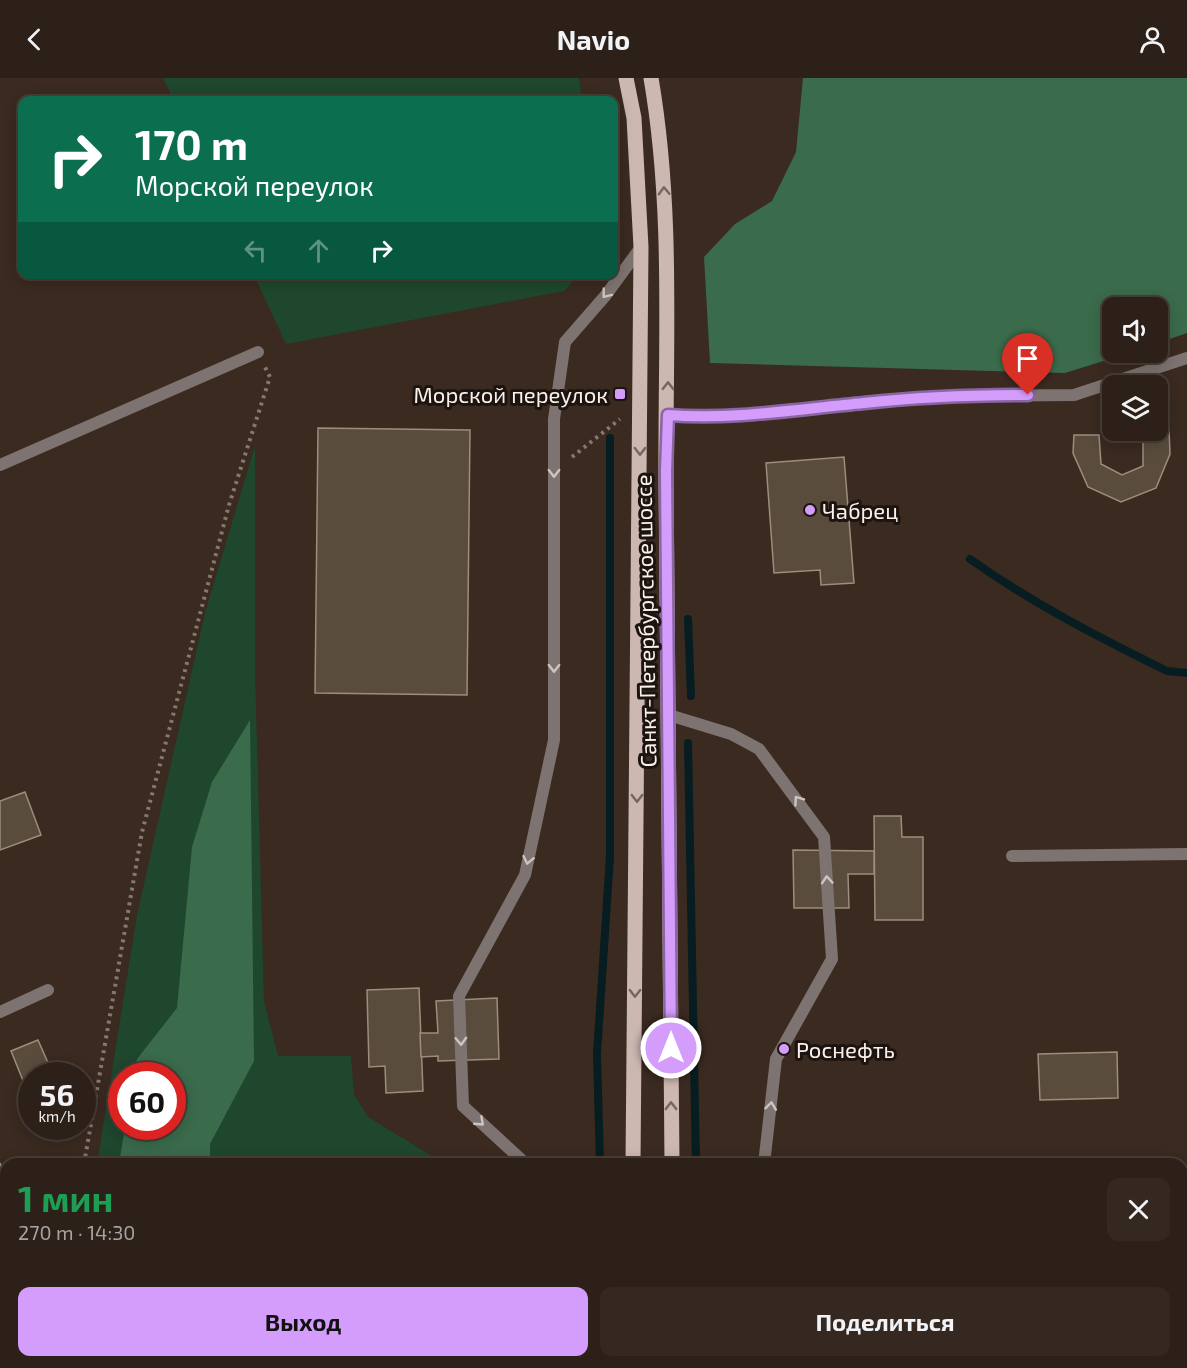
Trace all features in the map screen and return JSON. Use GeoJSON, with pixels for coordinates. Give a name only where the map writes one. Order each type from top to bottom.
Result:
{"type":"FeatureCollection","features":[{"type":"Feature","properties":{"kind":"main road","name":"Санкт-Петербургское шоссе"},"geometry":{"type":"LineString","coordinates":[[626,78],[634,118],[641,247],[633,1158]]}},
{"type":"Feature","properties":{"kind":"main road","name":"Санкт-Петербургское шоссе"},"geometry":{"type":"LineString","coordinates":[[651,78],[664,174],[668,415],[666,471],[672,1158]]}},
{"type":"Feature","properties":{"kind":"street"},"geometry":{"type":"LineString","coordinates":[[519,1158],[463,1106],[459,996],[525,875],[554,740],[554,419],[565,342],[606,296],[641,247]]}},
{"type":"Feature","properties":{"kind":"street"},"geometry":{"type":"LineString","coordinates":[[0,465],[258,352]]}},
{"type":"Feature","properties":{"kind":"street"},"geometry":{"type":"LineString","coordinates":[[668,415],[756,415],[863,403],[959,396],[1074,395],[1187,358]]}},
{"type":"Feature","properties":{"kind":"street"},"geometry":{"type":"LineString","coordinates":[[669,715],[731,734],[759,749],[824,837],[832,959],[776,1059],[765,1158]]}},
{"type":"Feature","properties":{"kind":"street"},"geometry":{"type":"LineString","coordinates":[[1012,856],[1187,854]]}},
{"type":"Feature","properties":{"kind":"street"},"geometry":{"type":"LineString","coordinates":[[0,1012],[48,990]]}},
{"type":"Feature","properties":{"kind":"path"},"geometry":{"type":"LineString","coordinates":[[85,1158],[142,832],[229,505],[270,377],[258,352]]}},
{"type":"Feature","properties":{"kind":"path"},"geometry":{"type":"LineString","coordinates":[[554,474],[621,418]]}},
{"type":"Feature","properties":{"kind":"green space"},"geometry":{"type":"Polygon","coordinates":[[[163,78],[579,78],[581,96],[172,96],[163,78]]]}},
{"type":"Feature","properties":{"kind":"green space"},"geometry":{"type":"Polygon","coordinates":[[[803,78],[1187,78],[1187,333],[1168,340],[1168,297],[1102,297],[1102,361],[1065,373],[710,363],[704,257],[735,224],[772,201],[796,152],[803,78]]]}},
{"type":"Feature","properties":{"kind":"green space"},"geometry":{"type":"Polygon","coordinates":[[[256,279],[575,279],[564,291],[286,344],[256,279]]]}},
{"type":"Feature","properties":{"kind":"green space"},"geometry":{"type":"Polygon","coordinates":[[[255,446],[255,672],[264,1001],[278,1056],[351,1056],[354,1094],[368,1117],[435,1158],[98,1158],[108,1096],[108,1140],[186,1140],[186,1062],[113,1062],[137,915],[205,613],[255,446]]]}},
{"type":"Feature","properties":{"kind":"green space"},"geometry":{"type":"Polygon","coordinates":[[[250,720],[254,1061],[210,1144],[210,1158],[120,1158],[123,1140],[186,1140],[186,1062],[136,1062],[177,1008],[192,847],[212,782],[250,720]]]}},
{"type":"Feature","properties":{"kind":"building"},"geometry":{"type":"Polygon","coordinates":[[[318,428],[470,430],[467,695],[315,693],[318,428]]]}},
{"type":"Feature","properties":{"kind":"building"},"geometry":{"type":"Polygon","coordinates":[[[1168,428],[1170,454],[1156,488],[1121,502],[1088,487],[1073,453],[1074,435],[1099,435],[1101,464],[1122,475],[1143,466],[1143,441],[1168,441],[1168,428]]]}},
{"type":"Feature","properties":{"kind":"building"},"geometry":{"type":"Polygon","coordinates":[[[844,457],[854,583],[821,585],[820,570],[774,573],[766,463],[844,457]]]}},
{"type":"Feature","properties":{"kind":"building"},"geometry":{"type":"Polygon","coordinates":[[[25,792],[41,835],[0,850],[0,801],[25,792]]]}},
{"type":"Feature","properties":{"kind":"building"},"geometry":{"type":"Polygon","coordinates":[[[874,816],[901,816],[902,837],[923,837],[923,920],[875,920],[874,816]]]}},
{"type":"Feature","properties":{"kind":"building"},"geometry":{"type":"Polygon","coordinates":[[[793,850],[874,851],[874,874],[848,874],[849,908],[794,908],[793,850]]]}},
{"type":"Feature","properties":{"kind":"building"},"geometry":{"type":"Polygon","coordinates":[[[419,988],[423,1091],[386,1093],[385,1066],[369,1067],[367,990],[419,988]]]}},
{"type":"Feature","properties":{"kind":"building"},"geometry":{"type":"Polygon","coordinates":[[[497,998],[499,1059],[438,1061],[438,1056],[421,1057],[420,1033],[438,1033],[436,1001],[497,998]]]}},
{"type":"Feature","properties":{"kind":"building"},"geometry":{"type":"Polygon","coordinates":[[[38,1040],[48,1062],[18,1062],[18,1068],[11,1051],[38,1040]]]}},
{"type":"Feature","properties":{"kind":"building"},"geometry":{"type":"Polygon","coordinates":[[[1117,1052],[1118,1098],[1040,1100],[1038,1054],[1117,1052]]]}},
{"type":"Feature","properties":{"kind":"waterway"},"geometry":{"type":"LineString","coordinates":[[600,1158],[597,1054],[610,856],[610,438]]}},
{"type":"Feature","properties":{"kind":"waterway"},"geometry":{"type":"LineString","coordinates":[[970,559],[1041,605],[1091,632],[1167,671],[1187,673]]}},
{"type":"Feature","properties":{"kind":"waterway"},"geometry":{"type":"LineString","coordinates":[[688,619],[691,696]]}},
{"type":"Feature","properties":{"kind":"waterway"},"geometry":{"type":"LineString","coordinates":[[688,743],[696,1158]]}},
{"type":"Feature","properties":{"kind":"place","name":"Морской переулок"},"geometry":{"type":"Point","coordinates":[620,394]}},
{"type":"Feature","properties":{"kind":"place","name":"Чабрец"},"geometry":{"type":"Point","coordinates":[810,510]}},
{"type":"Feature","properties":{"kind":"place","name":"Роснефть"},"geometry":{"type":"Point","coordinates":[784,1049]}},
{"type":"Feature","properties":{"kind":"route"},"geometry":{"type":"LineString","coordinates":[[671,1048],[666,471],[668,415],[756,415],[863,403],[959,396],[1028,395]]}}]}
